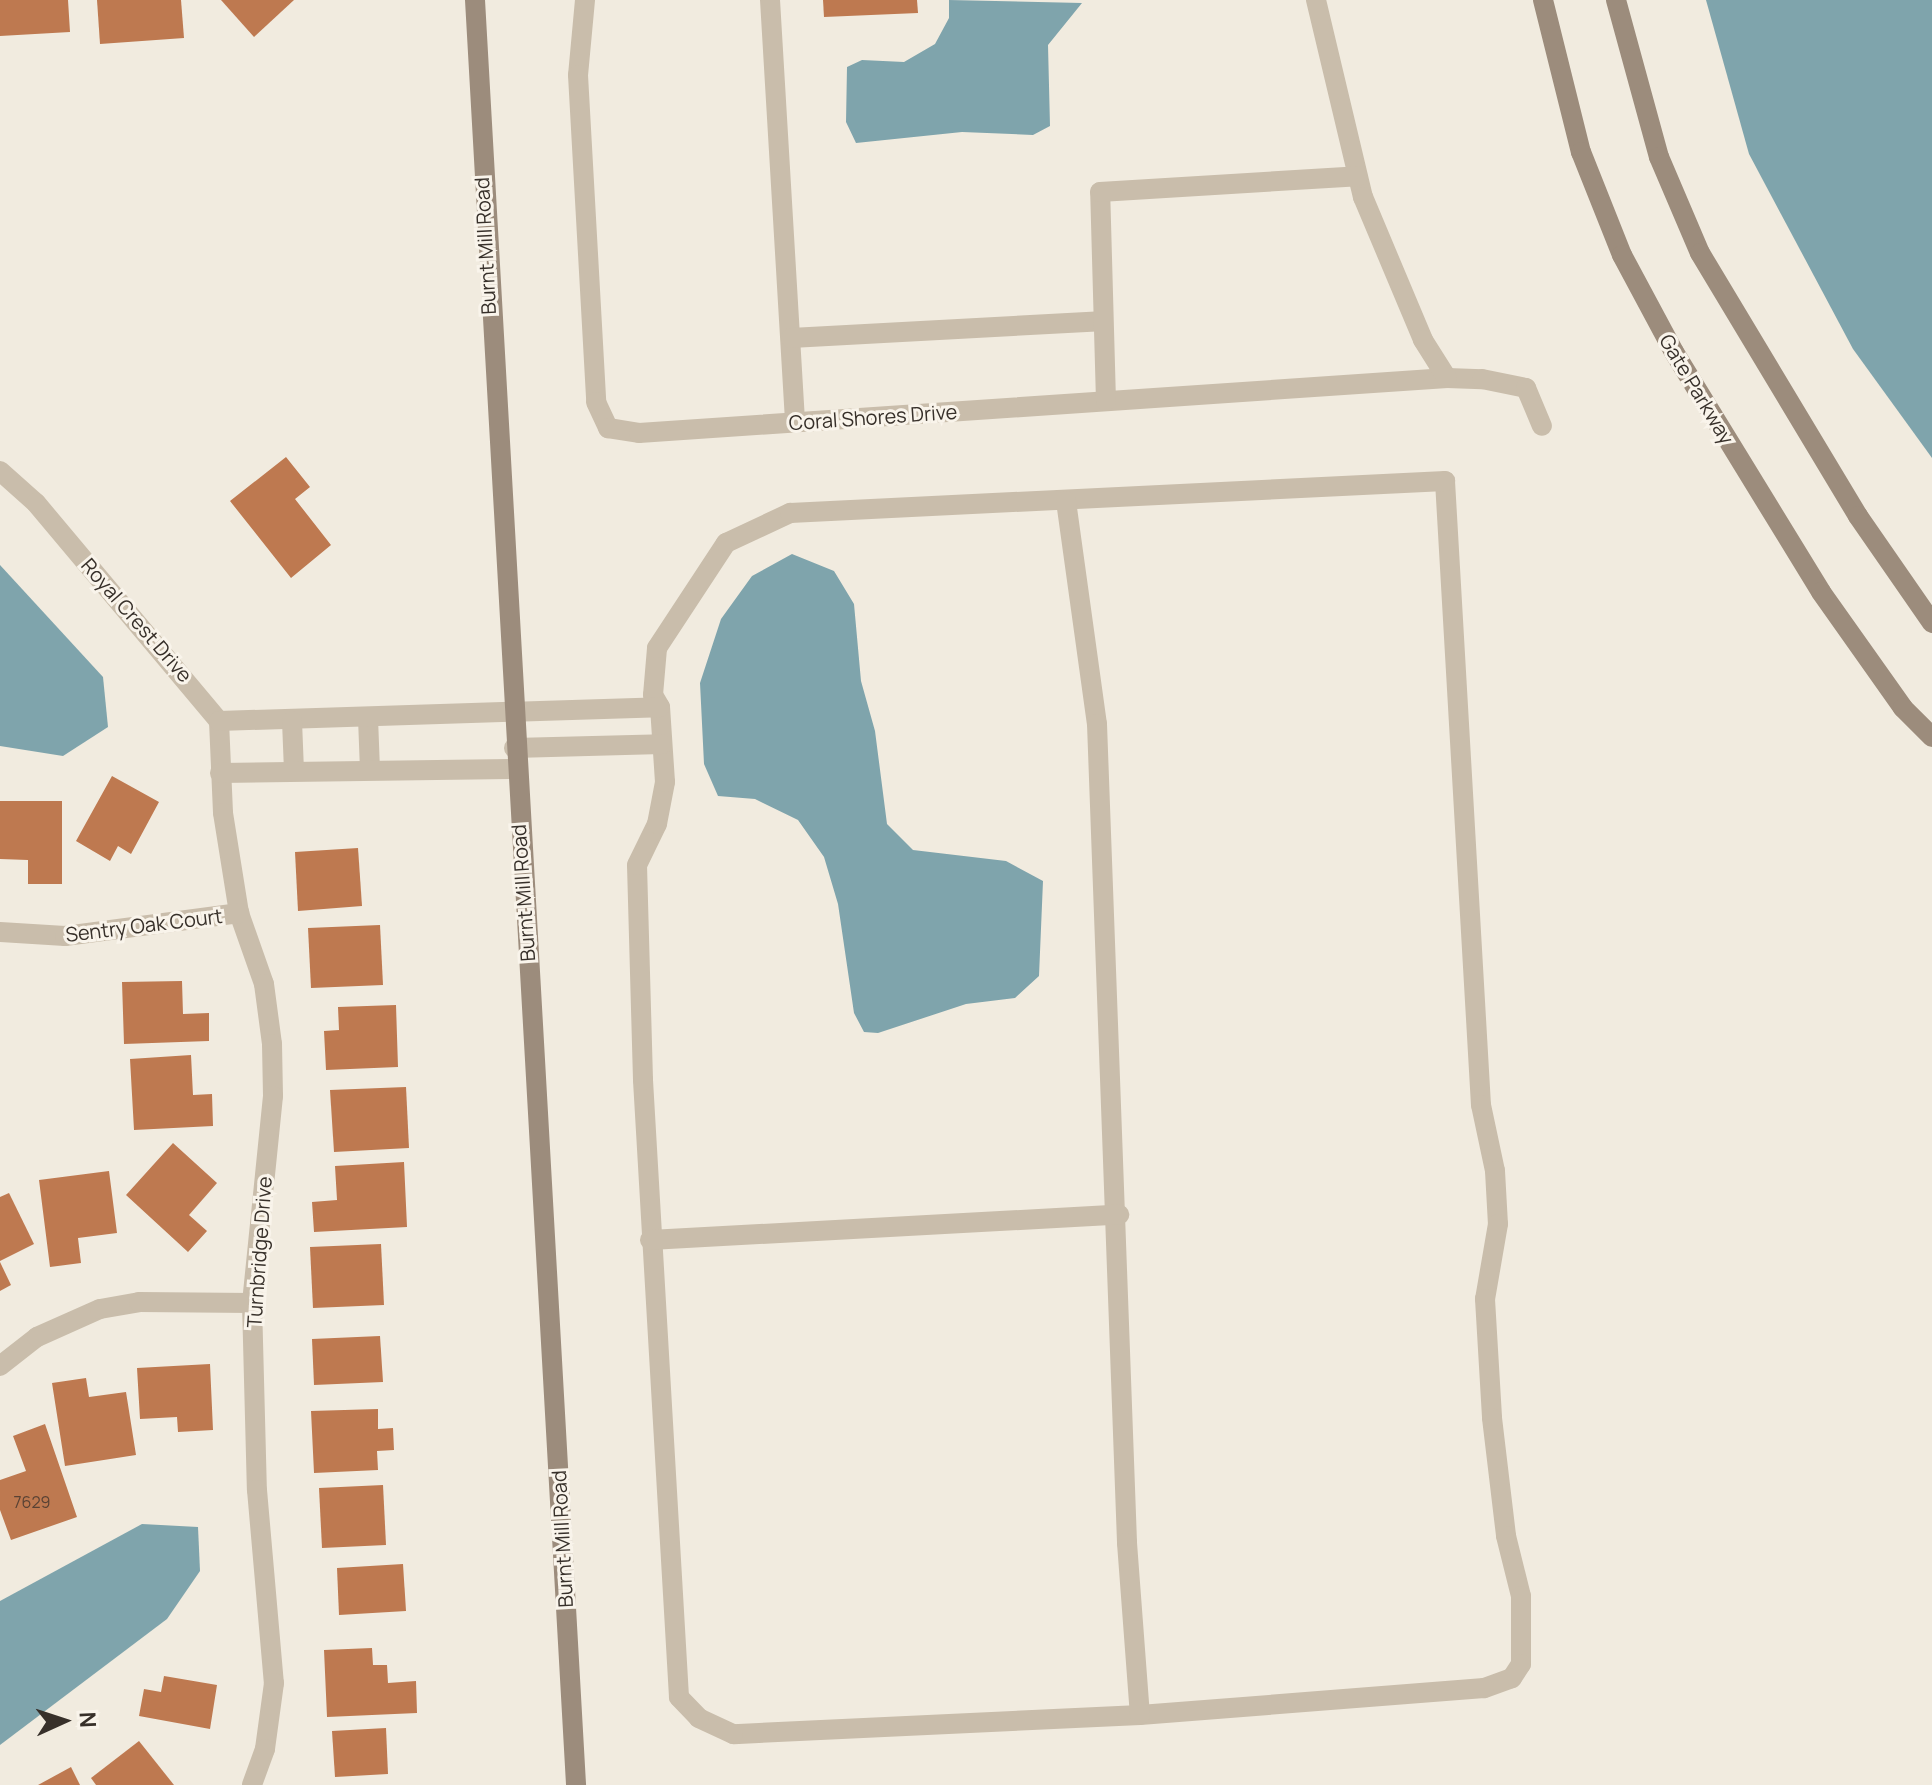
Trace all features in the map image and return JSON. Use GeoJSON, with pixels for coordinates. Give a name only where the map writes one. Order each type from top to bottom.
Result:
{"type":"FeatureCollection","features":[{"type":"Feature","properties":{"kind":"street","name":"Burnt Mill Road"},"geometry":{"type":"LineString","coordinates":[[475,0],[515,769],[576,1785]]}},
{"type":"Feature","properties":{"kind":"street","name":"Coral Shores Drive"},"geometry":{"type":"LineString","coordinates":[[585,0],[578,75],[580,122],[596,402],[608,428],[639,433],[1447,378],[1507,382],[1526,388],[1542,426]]}},
{"type":"Feature","properties":{"kind":"street"},"geometry":{"type":"LineString","coordinates":[[770,0],[795,422]]}},
{"type":"Feature","properties":{"kind":"street"},"geometry":{"type":"LineString","coordinates":[[1316,0],[1358,176],[1423,340],[1447,378]]}},
{"type":"Feature","properties":{"kind":"street","name":"Gate Parkway"},"geometry":{"type":"LineString","coordinates":[[1543,0],[1581,152],[1622,255],[1674,352],[1821,592],[1903,708],[1932,737]]}},
{"type":"Feature","properties":{"kind":"street"},"geometry":{"type":"LineString","coordinates":[[1616,0],[1659,157],[1700,253],[1858,516],[1932,623]]}},
{"type":"Feature","properties":{"kind":"street"},"geometry":{"type":"LineString","coordinates":[[1106,401],[1101,321],[1100,192],[1358,176]]}},
{"type":"Feature","properties":{"kind":"street"},"geometry":{"type":"LineString","coordinates":[[791,338],[1101,321]]}},
{"type":"Feature","properties":{"kind":"street","name":"Royal Crest Drive"},"geometry":{"type":"LineString","coordinates":[[0,471],[36,503],[219,721]]}},
{"type":"Feature","properties":{"kind":"street"},"geometry":{"type":"LineString","coordinates":[[1445,481],[1481,1105],[1495,1171],[1498,1224],[1485,1299],[1504,1522],[1521,1596],[1521,1664],[1512,1678],[1484,1688],[1140,1715],[733,1734],[699,1718],[679,1697],[650,1240],[637,865],[657,824],[665,782],[660,707],[653,695],[657,648],[726,543],[790,513],[1066,501],[1445,481]]}},
{"type":"Feature","properties":{"kind":"street"},"geometry":{"type":"LineString","coordinates":[[1066,501],[1097,724],[1119,1215],[1127,1543],[1140,1715]]}},
{"type":"Feature","properties":{"kind":"street"},"geometry":{"type":"LineString","coordinates":[[219,721],[660,707]]}},
{"type":"Feature","properties":{"kind":"street"},"geometry":{"type":"LineString","coordinates":[[368,718],[370,770]]}},
{"type":"Feature","properties":{"kind":"street","name":"Turnbridge Drive"},"geometry":{"type":"LineString","coordinates":[[219,721],[220,773],[239,913],[264,984],[272,1044],[273,1096],[252,1303],[257,1490],[274,1683],[265,1749],[252,1785]]}},
{"type":"Feature","properties":{"kind":"street"},"geometry":{"type":"LineString","coordinates":[[292,721],[294,771]]}},
{"type":"Feature","properties":{"kind":"street"},"geometry":{"type":"LineString","coordinates":[[514,748],[662,744]]}},
{"type":"Feature","properties":{"kind":"street"},"geometry":{"type":"LineString","coordinates":[[220,773],[515,769]]}},
{"type":"Feature","properties":{"kind":"street","name":"Sentry Oak Court"},"geometry":{"type":"LineString","coordinates":[[0,932],[65,936],[239,913]]}},
{"type":"Feature","properties":{"kind":"street"},"geometry":{"type":"LineString","coordinates":[[650,1240],[1119,1215]]}},
{"type":"Feature","properties":{"kind":"street"},"geometry":{"type":"LineString","coordinates":[[0,1366],[37,1337],[100,1309],[139,1302],[252,1303]]}},
{"type":"Feature","properties":{"kind":"water"},"geometry":{"type":"Polygon","coordinates":[[[949,0],[1082,3],[1048,45],[1050,126],[1033,135],[962,132],[856,143],[846,122],[847,67],[862,60],[904,62],[935,44],[949,18],[949,0]]]}},
{"type":"Feature","properties":{"kind":"water"},"geometry":{"type":"Polygon","coordinates":[[[1706,0],[1932,0],[1932,458],[1853,349],[1749,154],[1706,0]]]}},
{"type":"Feature","properties":{"kind":"water"},"geometry":{"type":"Polygon","coordinates":[[[792,554],[834,571],[854,604],[861,681],[875,731],[887,824],[913,850],[1006,861],[1043,881],[1039,976],[1015,998],[966,1004],[878,1033],[864,1032],[854,1013],[838,904],[824,857],[798,820],[755,799],[718,796],[704,764],[700,683],[721,619],[752,576],[792,554]]]}},
{"type":"Feature","properties":{"kind":"water"},"geometry":{"type":"Polygon","coordinates":[[[0,565],[103,677],[108,727],[63,756],[0,746],[0,565]]]}},
{"type":"Feature","properties":{"kind":"water"},"geometry":{"type":"Polygon","coordinates":[[[142,1524],[198,1527],[200,1571],[167,1619],[0,1745],[0,1601],[142,1524]]]}},
{"type":"Feature","properties":{"kind":"building"},"geometry":{"type":"Polygon","coordinates":[[[0,0],[68,0],[70,32],[0,36],[0,0]]]}},
{"type":"Feature","properties":{"kind":"building"},"geometry":{"type":"Polygon","coordinates":[[[97,0],[181,0],[184,38],[100,44],[97,0]]]}},
{"type":"Feature","properties":{"kind":"building"},"geometry":{"type":"Polygon","coordinates":[[[221,0],[294,0],[254,37],[221,0]]]}},
{"type":"Feature","properties":{"kind":"building"},"geometry":{"type":"Polygon","coordinates":[[[823,0],[917,0],[918,13],[824,17],[823,0]]]}},
{"type":"Feature","properties":{"kind":"building"},"geometry":{"type":"Polygon","coordinates":[[[286,457],[310,487],[295,499],[331,545],[291,578],[230,501],[286,457]]]}},
{"type":"Feature","properties":{"kind":"building"},"geometry":{"type":"Polygon","coordinates":[[[112,776],[159,802],[131,854],[118,846],[110,861],[76,841],[112,776]]]}},
{"type":"Feature","properties":{"kind":"building"},"geometry":{"type":"Polygon","coordinates":[[[0,801],[62,801],[62,884],[28,884],[28,860],[0,859],[0,801]]]}},
{"type":"Feature","properties":{"kind":"building"},"geometry":{"type":"Polygon","coordinates":[[[358,848],[362,906],[298,911],[295,852],[358,848]]]}},
{"type":"Feature","properties":{"kind":"building"},"geometry":{"type":"Polygon","coordinates":[[[380,925],[383,985],[311,988],[308,928],[380,925]]]}},
{"type":"Feature","properties":{"kind":"building"},"geometry":{"type":"Polygon","coordinates":[[[182,981],[183,1014],[209,1013],[209,1041],[124,1044],[122,982],[182,981]]]}},
{"type":"Feature","properties":{"kind":"building"},"geometry":{"type":"Polygon","coordinates":[[[396,1005],[398,1067],[326,1070],[324,1031],[339,1030],[338,1007],[396,1005]]]}},
{"type":"Feature","properties":{"kind":"building"},"geometry":{"type":"Polygon","coordinates":[[[191,1055],[193,1095],[212,1094],[213,1126],[134,1130],[130,1059],[191,1055]]]}},
{"type":"Feature","properties":{"kind":"building"},"geometry":{"type":"Polygon","coordinates":[[[406,1087],[409,1148],[334,1152],[330,1090],[406,1087]]]}},
{"type":"Feature","properties":{"kind":"building"},"geometry":{"type":"Polygon","coordinates":[[[173,1143],[217,1183],[189,1215],[207,1231],[188,1252],[126,1195],[173,1143]]]}},
{"type":"Feature","properties":{"kind":"building"},"geometry":{"type":"Polygon","coordinates":[[[404,1162],[407,1227],[314,1232],[312,1202],[337,1200],[335,1166],[404,1162]]]}},
{"type":"Feature","properties":{"kind":"building"},"geometry":{"type":"Polygon","coordinates":[[[109,1171],[117,1233],[78,1238],[81,1263],[50,1267],[39,1180],[109,1171]]]}},
{"type":"Feature","properties":{"kind":"building"},"geometry":{"type":"Polygon","coordinates":[[[9,1193],[34,1244],[0,1261],[0,1197],[9,1193]]]}},
{"type":"Feature","properties":{"kind":"building"},"geometry":{"type":"Polygon","coordinates":[[[381,1244],[384,1305],[313,1308],[310,1247],[381,1244]]]}},
{"type":"Feature","properties":{"kind":"building"},"geometry":{"type":"Polygon","coordinates":[[[0,1262],[11,1285],[0,1291],[0,1262]]]}},
{"type":"Feature","properties":{"kind":"building"},"geometry":{"type":"Polygon","coordinates":[[[380,1336],[383,1382],[314,1385],[312,1339],[380,1336]]]}},
{"type":"Feature","properties":{"kind":"building"},"geometry":{"type":"Polygon","coordinates":[[[210,1364],[213,1430],[178,1432],[177,1417],[140,1419],[137,1368],[210,1364]]]}},
{"type":"Feature","properties":{"kind":"building"},"geometry":{"type":"Polygon","coordinates":[[[86,1378],[89,1397],[126,1392],[136,1455],[65,1466],[52,1383],[86,1378]]]}},
{"type":"Feature","properties":{"kind":"building"},"geometry":{"type":"Polygon","coordinates":[[[378,1409],[378,1429],[393,1428],[394,1450],[377,1451],[378,1470],[314,1473],[311,1411],[378,1409]]]}},
{"type":"Feature","properties":{"kind":"building"},"geometry":{"type":"Polygon","coordinates":[[[45,1424],[77,1517],[11,1540],[0,1510],[0,1480],[26,1471],[13,1436],[45,1424]]]}},
{"type":"Feature","properties":{"kind":"building"},"geometry":{"type":"Polygon","coordinates":[[[383,1485],[386,1545],[322,1548],[319,1488],[383,1485]]]}},
{"type":"Feature","properties":{"kind":"building"},"geometry":{"type":"Polygon","coordinates":[[[403,1564],[406,1611],[339,1615],[337,1568],[403,1564]]]}},
{"type":"Feature","properties":{"kind":"building"},"geometry":{"type":"Polygon","coordinates":[[[372,1648],[373,1665],[387,1665],[388,1683],[416,1681],[417,1713],[327,1717],[324,1650],[372,1648]]]}},
{"type":"Feature","properties":{"kind":"building"},"geometry":{"type":"Polygon","coordinates":[[[164,1676],[217,1685],[210,1729],[139,1716],[144,1689],[161,1692],[164,1676]]]}},
{"type":"Feature","properties":{"kind":"building"},"geometry":{"type":"Polygon","coordinates":[[[386,1728],[388,1774],[335,1777],[332,1731],[386,1728]]]}},
{"type":"Feature","properties":{"kind":"building"},"geometry":{"type":"Polygon","coordinates":[[[139,1741],[174,1785],[96,1785],[91,1778],[139,1741]]]}},
{"type":"Feature","properties":{"kind":"building"},"geometry":{"type":"Polygon","coordinates":[[[71,1767],[80,1785],[38,1785],[71,1767]]]}}]}
